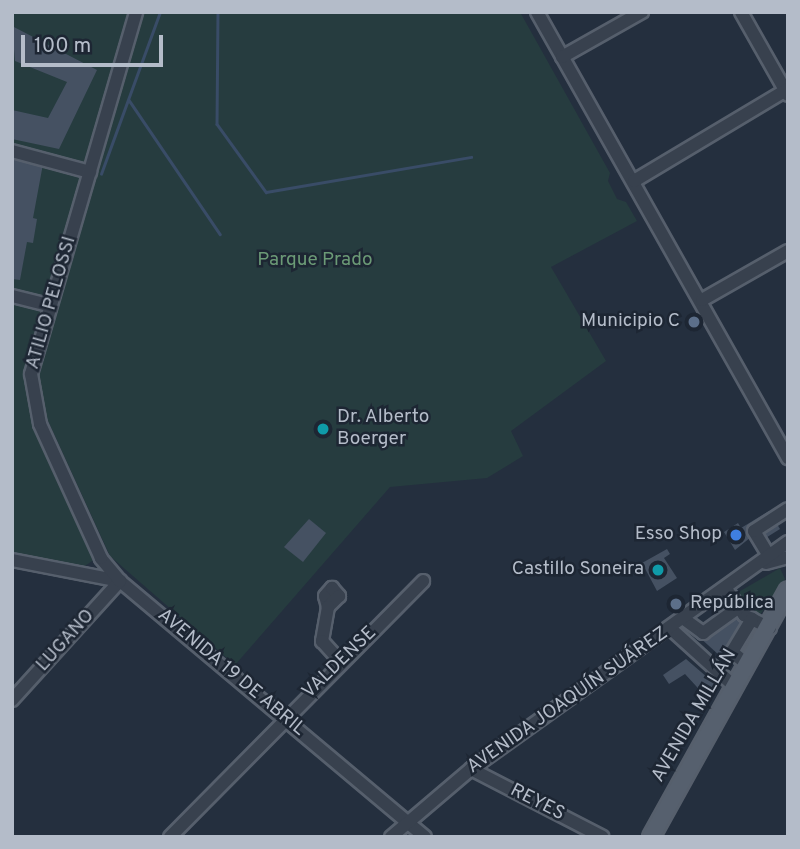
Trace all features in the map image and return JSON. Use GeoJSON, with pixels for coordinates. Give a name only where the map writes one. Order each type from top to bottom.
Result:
{"type":"FeatureCollection","features":[{"type":"Feature","properties":{"kind":"main road","name":"AVENIDA MILLÁN"},"geometry":{"type":"LineString","coordinates":[[651,837],[735,687],[778,617],[788,590]]}},
{"type":"Feature","properties":{"kind":"street","name":"ATILIO PELOSSI"},"geometry":{"type":"LineString","coordinates":[[120,581],[101,558],[35,408],[34,354],[136,12]]}},
{"type":"Feature","properties":{"kind":"street"},"geometry":{"type":"LineString","coordinates":[[537,12],[702,300],[788,458]]}},
{"type":"Feature","properties":{"kind":"street"},"geometry":{"type":"LineString","coordinates":[[562,57],[642,12]]}},
{"type":"Feature","properties":{"kind":"street"},"geometry":{"type":"LineString","coordinates":[[634,181],[787,92],[741,12]]}},
{"type":"Feature","properties":{"kind":"street"},"geometry":{"type":"LineString","coordinates":[[12,151],[90,172]]}},
{"type":"Feature","properties":{"kind":"street"},"geometry":{"type":"LineString","coordinates":[[702,300],[788,251]]}},
{"type":"Feature","properties":{"kind":"street"},"geometry":{"type":"LineString","coordinates":[[12,296],[48,305]]}},
{"type":"Feature","properties":{"kind":"street"},"geometry":{"type":"LineString","coordinates":[[702,300],[788,443]]}},
{"type":"Feature","properties":{"kind":"street"},"geometry":{"type":"LineString","coordinates":[[769,556],[754,531],[784,516]]}},
{"type":"Feature","properties":{"kind":"street","name":"AVENIDA JOAQUÍN SUÁREZ"},"geometry":{"type":"LineString","coordinates":[[391,837],[407,820],[471,769],[726,589],[788,542]]}},
{"type":"Feature","properties":{"kind":"street","name":"AVENIDA JOAQUÍN SUÁREZ"},"geometry":{"type":"LineString","coordinates":[[750,571],[788,558]]}},
{"type":"Feature","properties":{"kind":"street","name":"AVENIDA 19 DE ABRIL"},"geometry":{"type":"LineString","coordinates":[[12,561],[120,581],[425,837]]}},
{"type":"Feature","properties":{"kind":"street","name":"LUGANO"},"geometry":{"type":"LineString","coordinates":[[12,700],[120,581]]}},
{"type":"Feature","properties":{"kind":"street","name":"VALDENSE"},"geometry":{"type":"LineString","coordinates":[[170,837],[284,717],[423,581]]}},
{"type":"Feature","properties":{"kind":"street"},"geometry":{"type":"LineString","coordinates":[[726,589],[738,607],[752,619],[778,617]]}},
{"type":"Feature","properties":{"kind":"street"},"geometry":{"type":"LineString","coordinates":[[328,607],[322,641],[341,663]]}},
{"type":"Feature","properties":{"kind":"street"},"geometry":{"type":"LineString","coordinates":[[684,619],[703,633],[738,607]]}},
{"type":"Feature","properties":{"kind":"street"},"geometry":{"type":"LineString","coordinates":[[748,665],[732,652],[752,619]]}},
{"type":"Feature","properties":{"kind":"street"},"geometry":{"type":"LineString","coordinates":[[670,628],[735,687]]}},
{"type":"Feature","properties":{"kind":"street","name":"REYES"},"geometry":{"type":"LineString","coordinates":[[471,769],[603,837]]}},
{"type":"Feature","properties":{"kind":"green space"},"geometry":{"type":"Polygon","coordinates":[[[12,12],[130,12],[27,356],[28,399],[35,422],[95,559],[82,568],[12,554],[12,12]]]}},
{"type":"Feature","properties":{"kind":"green space","name":"Parque Prado"},"geometry":{"type":"Polygon","coordinates":[[[141,12],[520,12],[610,173],[608,181],[617,199],[626,202],[637,221],[551,267],[606,361],[511,431],[523,456],[487,478],[390,487],[235,665],[110,556],[38,399],[36,364],[141,12]]]}},
{"type":"Feature","properties":{"kind":"green space"},"geometry":{"type":"Polygon","coordinates":[[[780,568],[785,579],[757,619],[735,594],[780,568]]]}},
{"type":"Feature","properties":{"kind":"building"},"geometry":{"type":"Polygon","coordinates":[[[12,26],[97,70],[59,149],[12,139],[12,110],[48,118],[67,82],[15,61],[12,26]]]}},
{"type":"Feature","properties":{"kind":"building"},"geometry":{"type":"Polygon","coordinates":[[[12,158],[43,164],[33,218],[37,219],[33,243],[27,242],[20,280],[12,279],[12,158]]]}},
{"type":"Feature","properties":{"kind":"building"},"geometry":{"type":"Polygon","coordinates":[[[769,511],[780,529],[761,541],[756,533],[735,550],[724,532],[738,523],[741,528],[769,511]]]}},
{"type":"Feature","properties":{"kind":"building"},"geometry":{"type":"Polygon","coordinates":[[[309,519],[326,533],[303,562],[284,547],[309,519]]]}},
{"type":"Feature","properties":{"kind":"building","name":"Castillo Soneira"},"geometry":{"type":"Polygon","coordinates":[[[667,549],[670,554],[664,558],[677,578],[657,591],[642,563],[667,549]]]}},
{"type":"Feature","properties":{"kind":"building"},"geometry":{"type":"Polygon","coordinates":[[[731,611],[751,628],[730,665],[698,636],[731,611]]]}},
{"type":"Feature","properties":{"kind":"building"},"geometry":{"type":"Polygon","coordinates":[[[686,659],[715,684],[707,698],[685,674],[669,684],[663,675],[686,659]]]}},
{"type":"Feature","properties":{"kind":"waterway"},"geometry":{"type":"LineString","coordinates":[[101,174],[160,12]]}},
{"type":"Feature","properties":{"kind":"waterway"},"geometry":{"type":"LineString","coordinates":[[218,12],[217,124],[266,192],[471,157]]}},
{"type":"Feature","properties":{"kind":"waterway"},"geometry":{"type":"LineString","coordinates":[[129,100],[220,234]]}},
{"type":"Feature","properties":{"kind":"place","name":"Municipio C"},"geometry":{"type":"Point","coordinates":[694,322]}},
{"type":"Feature","properties":{"kind":"place","name":"Dr. Alberto Boerger"},"geometry":{"type":"Point","coordinates":[323,429]}},
{"type":"Feature","properties":{"kind":"place","name":"Esso Shop"},"geometry":{"type":"Point","coordinates":[736,535]}},
{"type":"Feature","properties":{"kind":"place","name":"Castillo Soneira"},"geometry":{"type":"Point","coordinates":[658,570]}},
{"type":"Feature","properties":{"kind":"place","name":"República"},"geometry":{"type":"Point","coordinates":[676,604]}}]}
